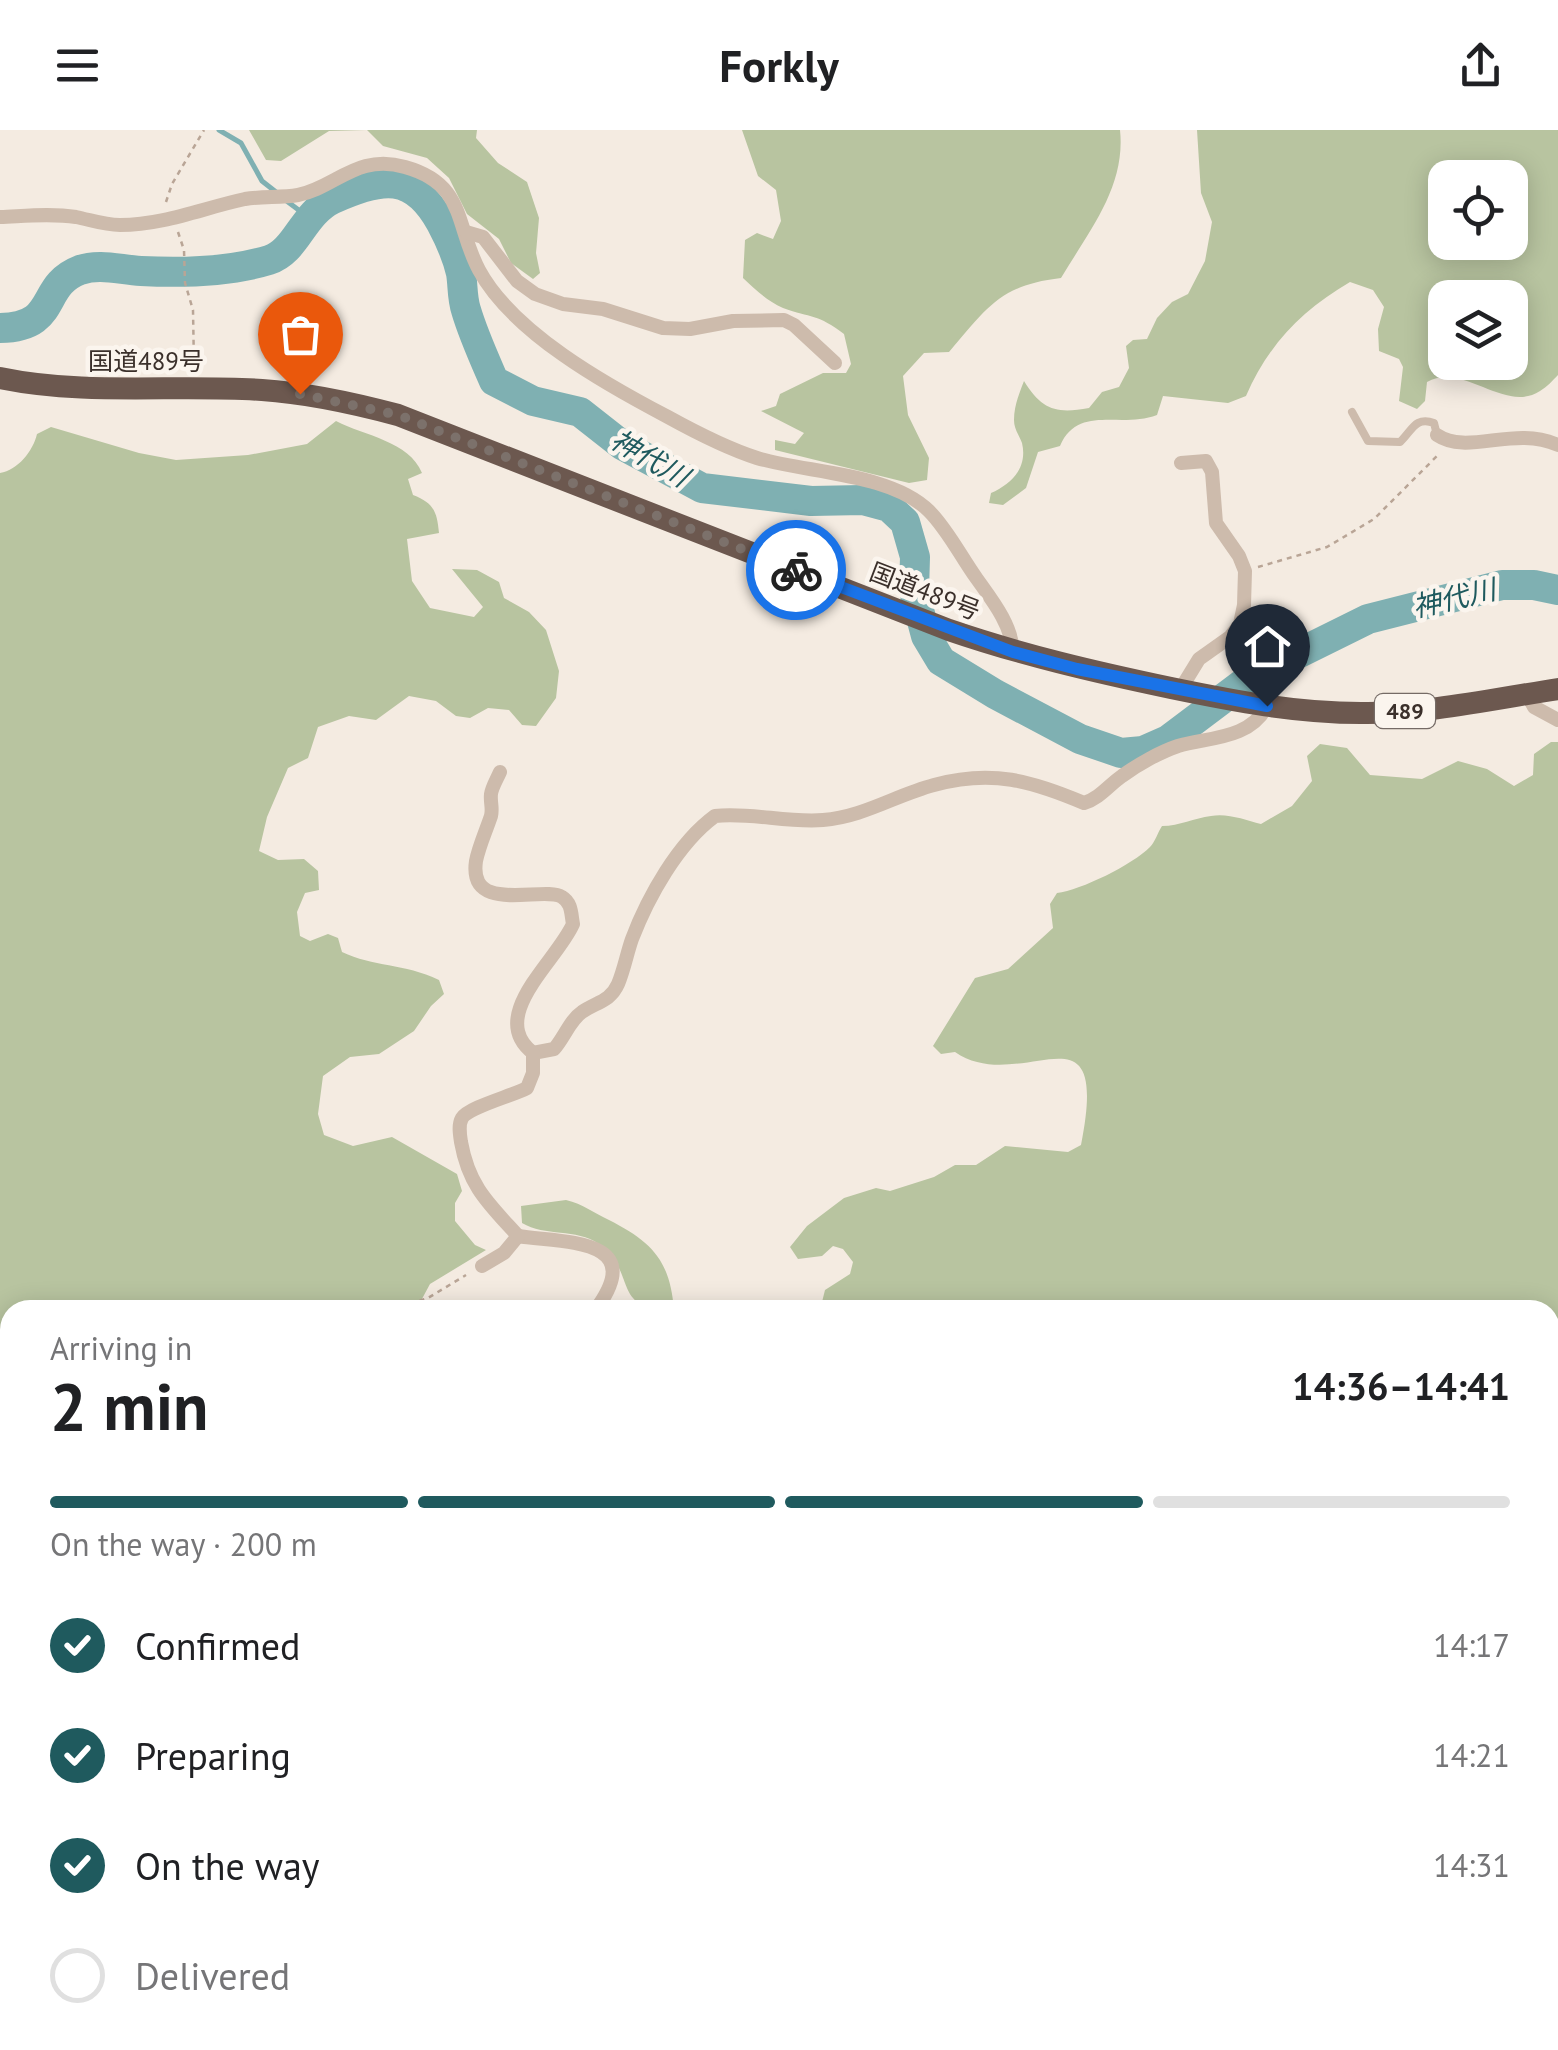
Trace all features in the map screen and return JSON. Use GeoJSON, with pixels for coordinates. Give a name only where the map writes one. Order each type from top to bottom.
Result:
{"type":"FeatureCollection","features":[{"type":"Feature","properties":{"kind":"highway","name":"国道489号"},"geometry":{"type":"LineString","coordinates":[[0,378],[74,388],[194,388],[300,394],[398,415],[949,630],[1013,652],[1186,691],[1259,705],[1364,714],[1558,689]]}},
{"type":"Feature","properties":{"kind":"street"},"geometry":{"type":"LineString","coordinates":[[0,216],[45,215],[116,225],[147,224],[268,196],[294,196],[358,168],[405,166],[447,189],[478,268],[496,297],[594,378],[738,452],[868,482],[905,495],[928,510],[992,601],[1013,640],[1013,652]]}},
{"type":"Feature","properties":{"kind":"street"},"geometry":{"type":"LineString","coordinates":[[466,232],[483,238],[517,281],[535,294],[563,304],[603,309],[663,328],[784,320],[835,363]]}},
{"type":"Feature","properties":{"kind":"street"},"geometry":{"type":"LineString","coordinates":[[1442,438],[1470,443],[1526,436],[1558,446]]}},
{"type":"Feature","properties":{"kind":"street"},"geometry":{"type":"LineString","coordinates":[[1181,463],[1206,461],[1212,472],[1216,523],[1239,556],[1244,571],[1240,624],[1200,660],[1186,691]]}},
{"type":"Feature","properties":{"kind":"street"},"geometry":{"type":"LineString","coordinates":[[1528,694],[1534,707],[1558,720]]}},
{"type":"Feature","properties":{"kind":"street"},"geometry":{"type":"LineString","coordinates":[[533,1053],[554,1049],[575,1018],[607,1000],[618,986],[652,890],[714,816],[823,820],[859,814],[935,785],[994,776],[1053,788],[1084,803],[1177,746],[1214,742],[1239,730],[1260,718],[1259,705]]}},
{"type":"Feature","properties":{"kind":"street"},"geometry":{"type":"LineString","coordinates":[[500,772],[490,796],[492,812],[476,860],[484,887],[495,894],[510,896],[554,894],[570,905],[572,924],[568,934],[542,969],[516,1019],[517,1032],[533,1053]]}},
{"type":"Feature","properties":{"kind":"street"},"geometry":{"type":"LineString","coordinates":[[533,1053],[527,1088],[505,1100],[474,1108],[462,1118],[459,1130],[473,1184],[518,1236],[585,1243],[601,1252],[613,1269],[612,1286],[602,1300]]}},
{"type":"Feature","properties":{"kind":"street"},"geometry":{"type":"LineString","coordinates":[[482,1266],[504,1253],[518,1236]]}},
{"type":"Feature","properties":{"kind":"lane"},"geometry":{"type":"LineString","coordinates":[[1352,412],[1368,440],[1400,442],[1417,421],[1424,419],[1434,423],[1442,438]]}},
{"type":"Feature","properties":{"kind":"path"},"geometry":{"type":"LineString","coordinates":[[147,224],[161,214],[172,184],[204,130]]}},
{"type":"Feature","properties":{"kind":"path"},"geometry":{"type":"LineString","coordinates":[[174,220],[184,250],[185,283],[193,310],[194,388]]}},
{"type":"Feature","properties":{"kind":"path"},"geometry":{"type":"LineString","coordinates":[[1244,571],[1327,547],[1374,519],[1431,463],[1442,438]]}},
{"type":"Feature","properties":{"kind":"path"},"geometry":{"type":"LineString","coordinates":[[422,1300],[482,1266]]}},
{"type":"Feature","properties":{"kind":"green space"},"geometry":{"type":"Polygon","coordinates":[[[249,130],[367,130],[329,131],[281,161],[266,160],[249,130]]]}},
{"type":"Feature","properties":{"kind":"green space"},"geometry":{"type":"Polygon","coordinates":[[[367,130],[477,130],[476,138],[498,163],[527,182],[539,218],[536,253],[540,273],[533,279],[511,263],[499,239],[467,214],[449,178],[427,158],[383,146],[367,130]]]}},
{"type":"Feature","properties":{"kind":"green space"},"geometry":{"type":"Polygon","coordinates":[[[742,130],[1120,130],[1117,171],[1111,189],[1094,226],[1061,278],[1023,286],[996,301],[949,352],[924,353],[903,376],[908,415],[929,458],[927,480],[909,483],[775,450],[775,440],[795,444],[804,433],[761,411],[776,406],[780,394],[823,373],[846,373],[851,364],[844,334],[821,320],[777,305],[743,278],[745,240],[757,233],[773,239],[781,221],[776,190],[758,176],[742,130]]]}},
{"type":"Feature","properties":{"kind":"green space"},"geometry":{"type":"Polygon","coordinates":[[[1197,130],[1558,130],[1558,375],[1543,389],[1527,396],[1499,393],[1462,380],[1528,380],[1528,280],[1428,280],[1428,380],[1434,380],[1427,382],[1425,401],[1417,409],[1399,401],[1403,367],[1399,359],[1379,351],[1378,329],[1384,307],[1373,290],[1350,282],[1288,330],[1246,396],[1228,403],[1163,396],[1157,415],[1078,425],[1060,446],[1038,452],[1026,488],[1003,505],[989,503],[991,493],[1011,480],[1020,467],[1022,443],[1014,420],[1024,381],[1044,404],[1059,410],[1089,408],[1102,392],[1119,387],[1129,368],[1126,346],[1133,340],[1147,339],[1157,318],[1172,302],[1188,294],[1205,261],[1212,222],[1201,193],[1197,130]]]}},
{"type":"Feature","properties":{"kind":"green space"},"geometry":{"type":"Polygon","coordinates":[[[336,421],[407,453],[422,473],[408,479],[413,495],[426,501],[437,519],[439,533],[407,539],[412,581],[430,608],[474,617],[483,607],[452,569],[477,570],[499,582],[504,598],[529,612],[546,630],[559,671],[556,698],[536,726],[522,725],[509,710],[488,708],[470,718],[456,716],[436,701],[409,696],[376,720],[349,716],[318,727],[308,758],[288,768],[267,817],[259,851],[278,860],[304,859],[318,871],[319,890],[305,893],[297,912],[300,936],[310,941],[328,934],[338,938],[342,952],[439,980],[444,994],[414,1031],[379,1054],[350,1057],[323,1076],[318,1114],[324,1135],[353,1146],[392,1137],[457,1174],[462,1191],[455,1203],[455,1221],[475,1245],[486,1250],[430,1284],[421,1300],[0,1300],[0,473],[19,464],[37,434],[51,427],[176,460],[248,455],[307,444],[336,421]]]}},
{"type":"Feature","properties":{"kind":"green space"},"geometry":{"type":"Polygon","coordinates":[[[1551,742],[1558,742],[1558,1300],[822,1300],[825,1290],[850,1274],[853,1262],[843,1249],[833,1246],[822,1256],[798,1259],[790,1247],[807,1226],[844,1198],[876,1188],[890,1191],[934,1177],[955,1165],[976,1165],[1005,1146],[1068,1152],[1081,1145],[1087,1099],[1083,1073],[1072,1061],[981,1063],[955,1052],[941,1054],[933,1046],[975,978],[1008,969],[1053,928],[1050,904],[1057,893],[1119,869],[1150,847],[1162,826],[1217,815],[1261,824],[1292,806],[1312,781],[1307,756],[1320,744],[1347,748],[1370,775],[1422,779],[1458,761],[1487,769],[1514,786],[1533,775],[1534,754],[1551,742]]]}},
{"type":"Feature","properties":{"kind":"green space"},"geometry":{"type":"Polygon","coordinates":[[[566,1200],[637,1236],[663,1265],[673,1300],[635,1300],[611,1255],[599,1244],[522,1223],[521,1206],[566,1200]]]}},
{"type":"Feature","properties":{"kind":"waterway"},"geometry":{"type":"LineString","coordinates":[[219,130],[241,143],[262,181],[276,192]]}},
{"type":"Feature","properties":{"kind":"waterway","name":"神代川"},"geometry":{"type":"LineString","coordinates":[[0,328],[32,321],[58,286],[80,270],[103,267],[189,272],[254,264],[279,255],[314,214],[333,199],[381,183],[407,187],[430,206],[450,241],[461,273],[469,319],[494,381],[533,401],[580,412],[622,445],[702,488],[811,501],[863,500],[889,507],[905,522],[915,557],[914,591],[926,636],[941,661],[1080,739],[1121,753],[1143,751],[1168,740],[1253,676],[1368,619],[1502,585],[1558,590]]}},
{"type":"Feature","properties":{"kind":"waterway"},"geometry":{"type":"LineString","coordinates":[[284,199],[308,217]]}},
{"type":"Feature","properties":{"kind":"way so far"},"geometry":{"type":"LineString","coordinates":[[300,394],[398,415],[469,440],[796,570]]}},
{"type":"Feature","properties":{"kind":"route"},"geometry":{"type":"LineString","coordinates":[[796,570],[1013,652],[1077,669],[1267,706]]}}]}
